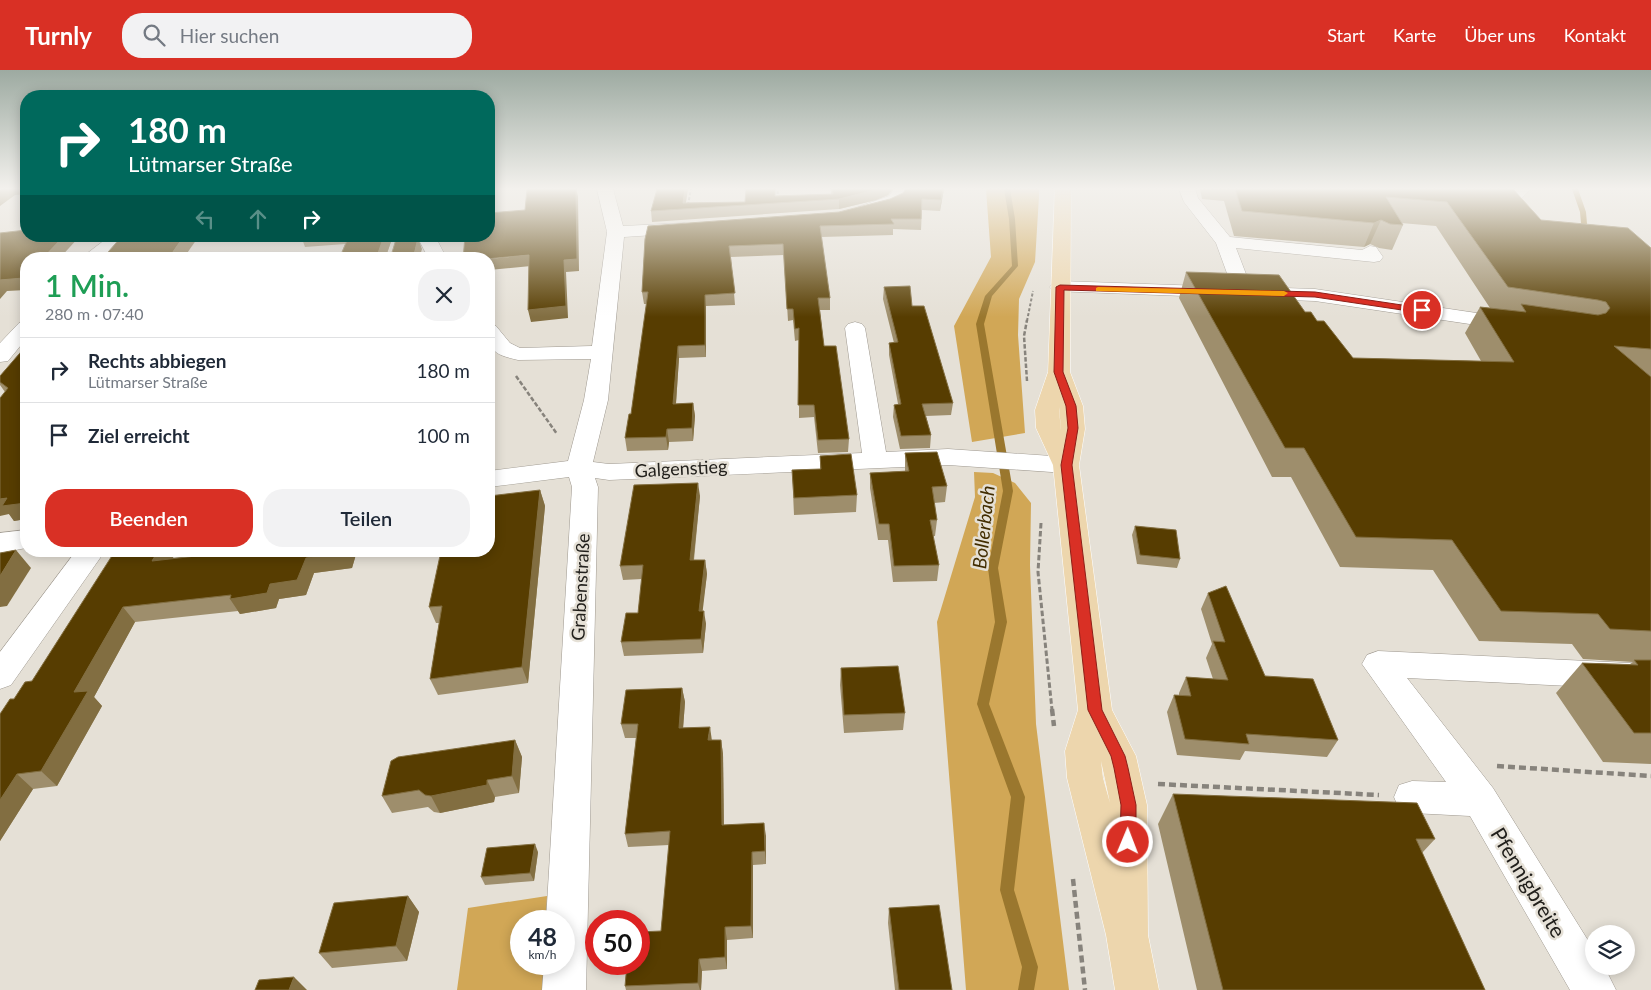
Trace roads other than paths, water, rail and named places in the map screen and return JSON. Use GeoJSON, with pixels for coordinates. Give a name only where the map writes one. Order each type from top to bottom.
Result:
{"type":"FeatureCollection","features":[{"type":"Feature","properties":{"kind":"main road"},"geometry":{"type":"LineString","coordinates":[[1062,232],[1059,372],[1048,404],[1048,428],[1066,465],[1095,710],[1118,756],[1129,805],[1127,935]]}},
{"type":"Feature","properties":{"kind":"main road"},"geometry":{"type":"LineString","coordinates":[[1095,710],[1083,751],[1085,778],[1127,935],[1137,990]]}},
{"type":"Feature","properties":{"kind":"street","name":"Grabenstraße"},"geometry":{"type":"LineString","coordinates":[[564,990],[585,487],[583,455],[596,400],[616,232]]}},
{"type":"Feature","properties":{"kind":"street"},"geometry":{"type":"LineString","coordinates":[[1217,232],[1225,242],[1244,291]]}},
{"type":"Feature","properties":{"kind":"street"},"geometry":{"type":"LineString","coordinates":[[98,252],[113,242]]}},
{"type":"Feature","properties":{"kind":"street"},"geometry":{"type":"LineString","coordinates":[[1225,242],[1374,257],[1370,251]]}},
{"type":"Feature","properties":{"kind":"street"},"geometry":{"type":"LineString","coordinates":[[1060,287],[1244,291],[1315,295],[1529,326]]}},
{"type":"Feature","properties":{"kind":"street"},"geometry":{"type":"LineString","coordinates":[[855,328],[875,460]]}},
{"type":"Feature","properties":{"kind":"street"},"geometry":{"type":"LineString","coordinates":[[0,356],[20,334]]}},
{"type":"Feature","properties":{"kind":"street"},"geometry":{"type":"LineString","coordinates":[[495,338],[502,348],[518,354],[602,352]]}},
{"type":"Feature","properties":{"kind":"street","name":"Galgenstieg"},"geometry":{"type":"LineString","coordinates":[[495,477],[583,455],[610,472],[948,457],[1066,465]]}},
{"type":"Feature","properties":{"kind":"street"},"geometry":{"type":"LineString","coordinates":[[0,543],[20,541]]}},
{"type":"Feature","properties":{"kind":"street"},"geometry":{"type":"LineString","coordinates":[[0,676],[87,557]]}},
{"type":"Feature","properties":{"kind":"street","name":"Pfennigbreite"},"geometry":{"type":"LineString","coordinates":[[1594,990],[1480,800],[1378,664],[1651,677]]}},
{"type":"Feature","properties":{"kind":"street"},"geometry":{"type":"LineString","coordinates":[[1412,797],[1480,800]]}},
{"type":"Feature","properties":{"kind":"waterway","name":"Bollerbach"},"geometry":{"type":"LineString","coordinates":[[1013,232],[1015,266],[989,296],[980,324],[1008,491],[993,568],[1001,622],[983,704],[1018,797],[1007,890],[1030,967],[1026,990]]}}]}
